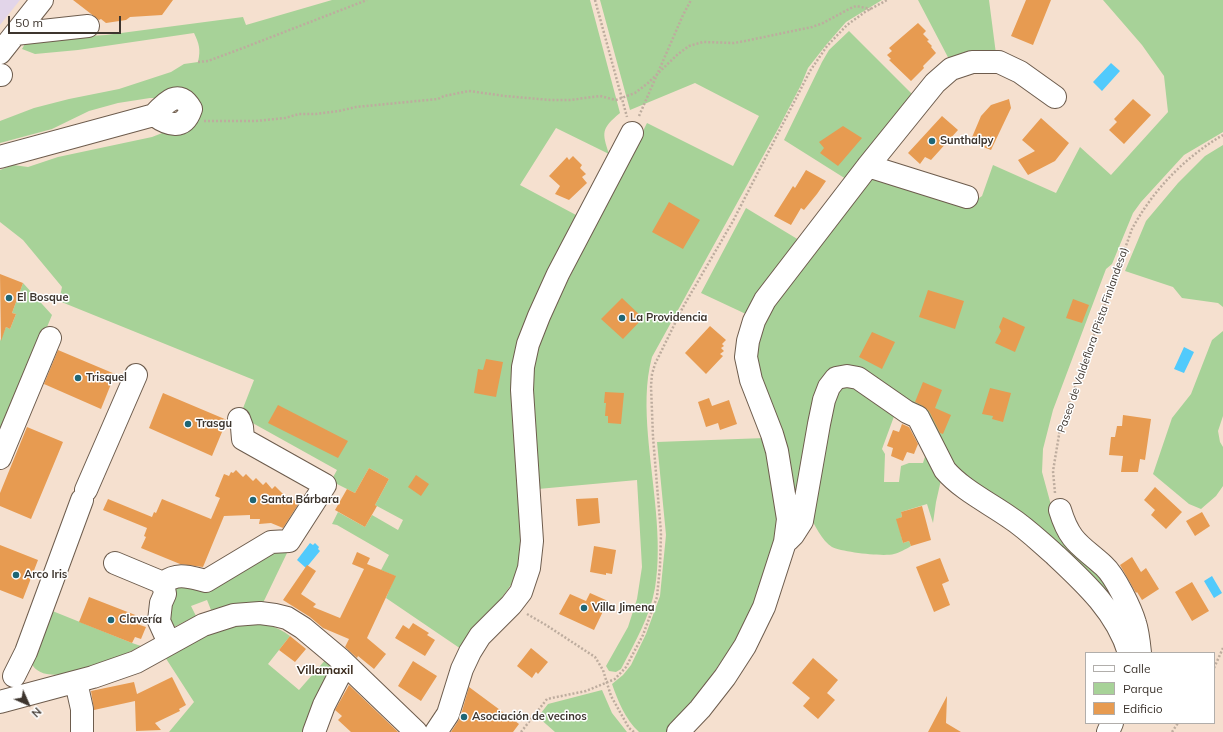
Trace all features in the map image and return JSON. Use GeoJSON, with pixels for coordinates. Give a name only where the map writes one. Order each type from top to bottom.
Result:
{"type":"FeatureCollection","features":[{"type":"Feature","properties":{"kind":"street"},"geometry":{"type":"LineString","coordinates":[[7,44],[41,1]]}},
{"type":"Feature","properties":{"kind":"street"},"geometry":{"type":"LineString","coordinates":[[7,44],[88,26]]}},
{"type":"Feature","properties":{"kind":"street"},"geometry":{"type":"LineString","coordinates":[[678,732],[725,677],[745,646],[764,607],[785,542],[788,520],[776,451],[772,434],[750,380],[746,357],[748,341],[754,321],[765,300],[868,166],[935,83],[951,69],[972,62],[999,62],[1020,72],[1055,97]]}},
{"type":"Feature","properties":{"kind":"street"},"geometry":{"type":"LineString","coordinates":[[0,157],[154,115],[162,121],[174,124],[182,123],[188,118]]}},
{"type":"Feature","properties":{"kind":"street"},"geometry":{"type":"LineString","coordinates":[[436,732],[448,714],[462,669],[470,652],[480,636],[511,605],[521,592],[530,568],[532,541],[522,390],[523,367],[528,344],[558,274],[632,133]]}},
{"type":"Feature","properties":{"kind":"street"},"geometry":{"type":"LineString","coordinates":[[868,166],[967,197]]}},
{"type":"Feature","properties":{"kind":"street"},"geometry":{"type":"LineString","coordinates":[[0,458],[50,338]]}},
{"type":"Feature","properties":{"kind":"street"},"geometry":{"type":"LineString","coordinates":[[24,696],[7,676],[26,652],[84,495],[136,375]]}},
{"type":"Feature","properties":{"kind":"street"},"geometry":{"type":"LineString","coordinates":[[785,542],[793,535],[802,521],[819,424],[824,400],[829,387],[836,378],[847,376],[858,378],[907,412],[918,417],[945,470],[951,477],[967,490],[1024,527],[1080,578],[1099,598],[1115,622],[1129,652]]}},
{"type":"Feature","properties":{"kind":"street"},"geometry":{"type":"LineString","coordinates":[[163,583],[169,578],[178,575],[206,581],[271,542],[289,541],[325,485],[243,439],[242,427],[239,419]]}},
{"type":"Feature","properties":{"kind":"street"},"geometry":{"type":"LineString","coordinates":[[1060,510],[1064,524],[1071,535],[1079,545],[1111,574],[1120,590],[1135,623],[1140,652]]}},
{"type":"Feature","properties":{"kind":"street"},"geometry":{"type":"LineString","coordinates":[[115,563],[163,583]]}},
{"type":"Feature","properties":{"kind":"street"},"geometry":{"type":"LineString","coordinates":[[163,583],[165,594],[161,603],[159,621],[169,643]]}},
{"type":"Feature","properties":{"kind":"street"},"geometry":{"type":"LineString","coordinates":[[0,702],[76,682],[136,662],[204,625],[234,615],[260,613],[275,614],[287,618],[303,628],[345,664],[416,732]]}},
{"type":"Feature","properties":{"kind":"street"},"geometry":{"type":"LineString","coordinates":[[314,732],[324,704],[345,664]]}},
{"type":"Feature","properties":{"kind":"street"},"geometry":{"type":"LineString","coordinates":[[76,682],[82,709],[82,732]]}},
{"type":"Feature","properties":{"kind":"path"},"geometry":{"type":"LineString","coordinates":[[198,62],[208,61],[367,0]]}},
{"type":"Feature","properties":{"kind":"path"},"geometry":{"type":"LineString","coordinates":[[595,0],[632,133]]}},
{"type":"Feature","properties":{"kind":"path"},"geometry":{"type":"LineString","coordinates":[[632,133],[683,15],[691,0]]}},
{"type":"Feature","properties":{"kind":"path"},"geometry":{"type":"LineString","coordinates":[[521,732],[547,699],[586,691],[615,679],[626,667],[643,635],[657,597],[660,566],[661,532],[653,437],[651,386],[655,364],[683,307],[732,221],[810,71],[827,46],[847,25],[887,0]]}},
{"type":"Feature","properties":{"kind":"path"},"geometry":{"type":"LineString","coordinates":[[188,118],[195,122],[256,121],[285,118],[299,114],[316,114],[356,107],[438,98],[468,91],[550,100],[570,100],[600,96],[616,100],[635,93],[688,46],[703,42],[734,43],[745,41],[823,23],[856,6],[871,9]]}},
{"type":"Feature","properties":{"kind":"path","name":"Paseo de Valdeflora (Pista Finlandesa)"},"geometry":{"type":"LineString","coordinates":[[1060,510],[1055,493],[1053,471],[1060,429],[1132,229],[1150,199],[1178,169],[1206,145],[1223,135]]}},
{"type":"Feature","properties":{"kind":"path"},"geometry":{"type":"LineString","coordinates":[[511,605],[546,625],[595,657],[603,670],[610,696],[634,732]]}},
{"type":"Feature","properties":{"kind":"path"},"geometry":{"type":"LineString","coordinates":[[1215,666],[1223,648]]}},
{"type":"Feature","properties":{"kind":"shaded area"},"geometry":{"type":"Polygon","coordinates":[[[0,0],[20,0],[0,25],[0,0]]]}},
{"type":"Feature","properties":{"kind":"green space"},"geometry":{"type":"Polygon","coordinates":[[[332,0],[590,0],[620,113],[606,127],[604,136],[609,154],[556,128],[520,185],[576,215],[528,313],[515,352],[511,398],[522,525],[521,556],[515,579],[496,606],[461,649],[386,598],[395,576],[381,570],[389,555],[337,525],[332,524],[338,512],[365,527],[372,515],[398,530],[403,520],[375,505],[389,479],[369,468],[355,493],[331,481],[337,470],[240,416],[254,380],[59,301],[62,287],[23,240],[0,222],[0,170],[13,165],[28,167],[58,157],[152,137],[170,130],[198,113],[159,98],[150,98],[118,103],[89,111],[52,129],[0,143],[0,121],[34,108],[119,89],[171,72],[184,64],[198,62],[199,54],[198,44],[194,33],[78,50],[35,54],[22,49],[27,40],[106,35],[243,17],[246,25],[332,0]]]}},
{"type":"Feature","properties":{"kind":"green space"},"geometry":{"type":"Polygon","coordinates":[[[600,0],[882,0],[846,22],[808,68],[801,85],[778,129],[652,357],[647,386],[647,406],[648,436],[656,512],[658,551],[655,588],[653,599],[636,640],[621,669],[616,672],[609,671],[606,666],[628,627],[637,599],[642,567],[637,480],[538,489],[531,395],[534,358],[549,318],[647,123],[733,166],[759,116],[695,83],[630,110],[600,0]]]}},
{"type":"Feature","properties":{"kind":"green space"},"geometry":{"type":"Polygon","coordinates":[[[918,0],[989,0],[996,54],[951,63],[918,0]]]}},
{"type":"Feature","properties":{"kind":"green space"},"geometry":{"type":"Polygon","coordinates":[[[1103,0],[1223,0],[1223,132],[1184,155],[1141,202],[1133,213],[1112,264],[1106,269],[1053,410],[1043,449],[1042,472],[1051,505],[1117,594],[1118,620],[953,471],[927,428],[835,367],[799,516],[757,363],[759,339],[762,328],[770,311],[873,178],[970,204],[982,196],[993,165],[1056,193],[1080,147],[1111,175],[1168,112],[1164,76],[1142,45],[1103,0]]]}},
{"type":"Feature","properties":{"kind":"green space"},"geometry":{"type":"Polygon","coordinates":[[[849,31],[914,96],[846,179],[784,140],[829,50],[849,31]]]}},
{"type":"Feature","properties":{"kind":"green space"},"geometry":{"type":"Polygon","coordinates":[[[1223,145],[1223,307],[1218,303],[1182,298],[1173,287],[1125,271],[1146,221],[1178,183],[1205,156],[1223,145]]]}},
{"type":"Feature","properties":{"kind":"green space"},"geometry":{"type":"Polygon","coordinates":[[[746,208],[799,240],[748,315],[701,293],[746,208]]]}},
{"type":"Feature","properties":{"kind":"green space"},"geometry":{"type":"Polygon","coordinates":[[[23,283],[52,315],[0,440],[0,341],[6,327],[10,329],[16,314],[12,313],[23,283]]]}},
{"type":"Feature","properties":{"kind":"green space"},"geometry":{"type":"Polygon","coordinates":[[[1223,331],[1223,416],[1218,431],[1220,442],[1223,447],[1223,486],[1216,496],[1201,509],[1189,504],[1153,474],[1172,418],[1191,394],[1212,340],[1223,331]]]}},
{"type":"Feature","properties":{"kind":"green space"},"geometry":{"type":"Polygon","coordinates":[[[854,383],[896,411],[882,449],[885,454],[884,482],[899,482],[901,466],[909,463],[923,463],[928,447],[941,480],[933,523],[927,504],[901,512],[902,517],[897,519],[903,543],[909,541],[911,546],[894,554],[863,554],[844,551],[832,547],[822,537],[809,514],[835,390],[854,383]]]}},
{"type":"Feature","properties":{"kind":"green space"},"geometry":{"type":"Polygon","coordinates":[[[765,438],[778,516],[776,538],[750,613],[737,639],[695,699],[666,732],[639,732],[626,716],[619,703],[612,684],[623,675],[631,665],[646,634],[660,596],[666,535],[657,442],[765,438]]]}},
{"type":"Feature","properties":{"kind":"green space"},"geometry":{"type":"Polygon","coordinates":[[[280,549],[287,553],[262,605],[223,607],[211,610],[207,600],[191,606],[196,616],[174,627],[169,626],[164,618],[178,581],[209,592],[212,585],[280,549]]]}},
{"type":"Feature","properties":{"kind":"green space"},"geometry":{"type":"Polygon","coordinates":[[[50,610],[141,646],[117,658],[83,670],[66,674],[50,675],[38,671],[31,662],[50,610]]]}},
{"type":"Feature","properties":{"kind":"green space"},"geometry":{"type":"Polygon","coordinates":[[[248,621],[270,626],[290,636],[268,664],[299,690],[327,658],[334,665],[309,732],[169,732],[194,702],[165,657],[192,639],[248,621]]]}},
{"type":"Feature","properties":{"kind":"green space"},"geometry":{"type":"Polygon","coordinates":[[[602,690],[612,713],[627,732],[555,732],[538,717],[548,704],[602,690]]]}},
{"type":"Feature","properties":{"kind":"water"},"geometry":{"type":"Polygon","coordinates":[[[1111,63],[1120,71],[1102,91],[1093,82],[1111,63]]]}},
{"type":"Feature","properties":{"kind":"water"},"geometry":{"type":"Polygon","coordinates":[[[1184,347],[1194,352],[1184,373],[1174,369],[1184,347]]]}},
{"type":"Feature","properties":{"kind":"water"},"geometry":{"type":"Polygon","coordinates":[[[310,543],[313,545],[315,543],[319,547],[318,549],[320,551],[306,568],[297,560],[310,543]]]}},
{"type":"Feature","properties":{"kind":"water"},"geometry":{"type":"Polygon","coordinates":[[[1212,576],[1222,593],[1214,598],[1204,581],[1212,576]]]}},
{"type":"Feature","properties":{"kind":"building"},"geometry":{"type":"Polygon","coordinates":[[[73,0],[173,0],[162,15],[130,17],[126,20],[106,23],[101,19],[99,20],[73,0]]]}},
{"type":"Feature","properties":{"kind":"building"},"geometry":{"type":"Polygon","coordinates":[[[1026,0],[1051,0],[1033,45],[1011,36],[1026,0]]]}},
{"type":"Feature","properties":{"kind":"building"},"geometry":{"type":"Polygon","coordinates":[[[918,23],[926,31],[923,34],[929,40],[927,41],[936,53],[911,81],[889,60],[891,59],[887,55],[892,51],[889,48],[918,23]]]}},
{"type":"Feature","properties":{"kind":"building"},"geometry":{"type":"Polygon","coordinates":[[[1009,99],[1011,108],[991,150],[970,142],[981,116],[991,105],[1009,99]]]}},
{"type":"Feature","properties":{"kind":"building"},"geometry":{"type":"Polygon","coordinates":[[[1133,99],[1151,115],[1124,144],[1109,130],[1117,122],[1114,119],[1133,99]]]}},
{"type":"Feature","properties":{"kind":"building"},"geometry":{"type":"Polygon","coordinates":[[[942,116],[958,130],[931,160],[925,157],[920,164],[908,153],[942,116]]]}},
{"type":"Feature","properties":{"kind":"building"},"geometry":{"type":"Polygon","coordinates":[[[1041,118],[1069,143],[1055,161],[1028,175],[1018,160],[1035,151],[1022,140],[1041,118]]]}},
{"type":"Feature","properties":{"kind":"building"},"geometry":{"type":"Polygon","coordinates":[[[843,126],[862,138],[838,166],[820,153],[824,148],[819,142],[843,126]]]}},
{"type":"Feature","properties":{"kind":"building"},"geometry":{"type":"Polygon","coordinates":[[[573,156],[582,165],[580,168],[586,174],[582,177],[587,183],[569,200],[555,194],[560,186],[549,176],[567,157],[569,160],[573,156]]]}},
{"type":"Feature","properties":{"kind":"building"},"geometry":{"type":"Polygon","coordinates":[[[806,170],[826,181],[804,210],[801,208],[791,225],[774,216],[793,186],[795,188],[806,170]]]}},
{"type":"Feature","properties":{"kind":"building"},"geometry":{"type":"Polygon","coordinates":[[[669,202],[700,220],[683,249],[652,232],[669,202]]]}},
{"type":"Feature","properties":{"kind":"building","name":"El Bosque"},"geometry":{"type":"Polygon","coordinates":[[[0,274],[23,283],[12,313],[16,314],[10,329],[6,327],[1,341],[0,274]]]}},
{"type":"Feature","properties":{"kind":"building"},"geometry":{"type":"Polygon","coordinates":[[[928,290],[964,301],[955,329],[919,317],[928,290]]]}},
{"type":"Feature","properties":{"kind":"building","name":"La Providencia"},"geometry":{"type":"Polygon","coordinates":[[[622,298],[643,318],[623,339],[601,319],[622,298]]]}},
{"type":"Feature","properties":{"kind":"building"},"geometry":{"type":"Polygon","coordinates":[[[1073,299],[1089,305],[1082,323],[1066,318],[1073,299]]]}},
{"type":"Feature","properties":{"kind":"building"},"geometry":{"type":"Polygon","coordinates":[[[1003,317],[1025,327],[1015,352],[995,343],[1001,331],[999,327],[1003,317]]]}},
{"type":"Feature","properties":{"kind":"building"},"geometry":{"type":"Polygon","coordinates":[[[710,326],[726,340],[722,344],[724,346],[721,348],[724,351],[720,354],[723,356],[706,374],[685,353],[710,326]]]}},
{"type":"Feature","properties":{"kind":"building"},"geometry":{"type":"Polygon","coordinates":[[[872,332],[895,342],[882,369],[859,357],[872,332]]]}},
{"type":"Feature","properties":{"kind":"building","name":"Trisquel"},"geometry":{"type":"Polygon","coordinates":[[[58,350],[115,374],[101,409],[44,384],[58,350]]]}},
{"type":"Feature","properties":{"kind":"building"},"geometry":{"type":"Polygon","coordinates":[[[486,359],[503,362],[496,397],[474,393],[478,369],[483,370],[486,359]]]}},
{"type":"Feature","properties":{"kind":"building"},"geometry":{"type":"Polygon","coordinates":[[[923,382],[942,390],[935,408],[951,415],[943,434],[940,433],[929,411],[915,402],[923,382]]]}},
{"type":"Feature","properties":{"kind":"building"},"geometry":{"type":"Polygon","coordinates":[[[990,388],[1011,393],[1003,422],[992,419],[993,416],[982,414],[990,388]]]}},
{"type":"Feature","properties":{"kind":"building"},"geometry":{"type":"Polygon","coordinates":[[[605,392],[624,393],[621,424],[608,423],[608,416],[605,416],[605,392]]]}},
{"type":"Feature","properties":{"kind":"building","name":"Trasgu"},"geometry":{"type":"Polygon","coordinates":[[[163,393],[227,420],[212,456],[149,428],[163,393]]]}},
{"type":"Feature","properties":{"kind":"building"},"geometry":{"type":"Polygon","coordinates":[[[709,398],[712,406],[729,400],[737,424],[720,430],[718,423],[706,427],[698,402],[709,398]]]}},
{"type":"Feature","properties":{"kind":"building"},"geometry":{"type":"Polygon","coordinates":[[[278,405],[348,441],[338,458],[268,423],[278,405]]]}},
{"type":"Feature","properties":{"kind":"building"},"geometry":{"type":"Polygon","coordinates":[[[1123,415],[1151,419],[1145,460],[1140,459],[1138,472],[1121,472],[1123,456],[1109,455],[1111,437],[1115,437],[1117,426],[1122,426],[1123,415]]]}},
{"type":"Feature","properties":{"kind":"building"},"geometry":{"type":"Polygon","coordinates":[[[902,424],[909,427],[918,444],[914,454],[907,452],[903,461],[891,456],[893,448],[887,446],[893,430],[899,432],[902,424]]]}},
{"type":"Feature","properties":{"kind":"building"},"geometry":{"type":"Polygon","coordinates":[[[27,427],[63,442],[31,519],[0,506],[0,493],[27,427]]]}},
{"type":"Feature","properties":{"kind":"building"},"geometry":{"type":"Polygon","coordinates":[[[369,468],[389,479],[375,505],[377,506],[365,527],[335,510],[347,489],[355,493],[369,468]]]}},
{"type":"Feature","properties":{"kind":"building"},"geometry":{"type":"Polygon","coordinates":[[[236,470],[243,477],[246,474],[253,481],[256,478],[263,485],[266,482],[272,489],[275,486],[283,494],[299,503],[283,528],[271,523],[259,524],[260,519],[250,519],[250,515],[224,516],[203,567],[180,564],[141,548],[146,537],[144,536],[147,528],[103,510],[108,499],[152,517],[154,512],[156,513],[162,499],[211,519],[220,498],[215,496],[224,474],[229,476],[231,472],[233,473],[236,470]]]}},
{"type":"Feature","properties":{"kind":"building"},"geometry":{"type":"Polygon","coordinates":[[[416,475],[429,484],[421,496],[408,487],[416,475]]]}},
{"type":"Feature","properties":{"kind":"building"},"geometry":{"type":"Polygon","coordinates":[[[1155,487],[1182,512],[1166,529],[1151,515],[1155,510],[1144,500],[1155,487]]]}},
{"type":"Feature","properties":{"kind":"building"},"geometry":{"type":"Polygon","coordinates":[[[598,498],[600,523],[578,526],[576,499],[598,498]]]}},
{"type":"Feature","properties":{"kind":"building"},"geometry":{"type":"Polygon","coordinates":[[[922,506],[931,540],[911,546],[909,541],[903,543],[896,519],[902,517],[901,512],[922,506]]]}},
{"type":"Feature","properties":{"kind":"building"},"geometry":{"type":"Polygon","coordinates":[[[1202,512],[1210,526],[1195,536],[1186,521],[1202,512]]]}},
{"type":"Feature","properties":{"kind":"building","name":"Arco Iris"},"geometry":{"type":"Polygon","coordinates":[[[0,545],[38,560],[23,599],[0,590],[0,545]]]}},
{"type":"Feature","properties":{"kind":"building"},"geometry":{"type":"Polygon","coordinates":[[[594,546],[616,550],[612,574],[606,573],[606,575],[590,572],[594,546]]]}},
{"type":"Feature","properties":{"kind":"building"},"geometry":{"type":"Polygon","coordinates":[[[357,552],[370,558],[367,564],[396,576],[367,638],[386,654],[374,669],[358,656],[357,658],[345,647],[349,639],[323,628],[310,617],[283,600],[307,565],[316,571],[301,594],[316,604],[313,607],[340,618],[364,569],[352,564],[357,552]]]}},
{"type":"Feature","properties":{"kind":"building"},"geometry":{"type":"Polygon","coordinates":[[[1132,557],[1141,572],[1146,568],[1159,589],[1142,600],[1137,592],[1136,593],[1120,565],[1132,557]]]}},
{"type":"Feature","properties":{"kind":"building"},"geometry":{"type":"Polygon","coordinates":[[[940,558],[949,581],[942,584],[950,605],[934,612],[916,567],[940,558]]]}},
{"type":"Feature","properties":{"kind":"building"},"geometry":{"type":"Polygon","coordinates":[[[1192,582],[1209,611],[1192,621],[1175,592],[1192,582]]]}},
{"type":"Feature","properties":{"kind":"building","name":"Villa Jimena"},"geometry":{"type":"Polygon","coordinates":[[[590,593],[608,601],[594,630],[559,614],[570,594],[586,601],[590,593]]]}},
{"type":"Feature","properties":{"kind":"building","name":"Clavería"},"geometry":{"type":"Polygon","coordinates":[[[89,597],[143,618],[140,625],[146,627],[141,639],[135,637],[132,643],[79,622],[89,597]]]}},
{"type":"Feature","properties":{"kind":"building"},"geometry":{"type":"Polygon","coordinates":[[[413,623],[429,633],[427,635],[435,640],[425,656],[395,638],[403,625],[409,629],[413,623]]]}},
{"type":"Feature","properties":{"kind":"building"},"geometry":{"type":"Polygon","coordinates":[[[290,636],[306,649],[295,662],[279,650],[290,636]]]}},
{"type":"Feature","properties":{"kind":"building"},"geometry":{"type":"Polygon","coordinates":[[[531,648],[548,662],[538,674],[536,672],[532,678],[517,666],[531,648]]]}},
{"type":"Feature","properties":{"kind":"building"},"geometry":{"type":"Polygon","coordinates":[[[813,658],[838,680],[827,693],[835,700],[818,719],[803,706],[810,698],[792,683],[813,658]]]}},
{"type":"Feature","properties":{"kind":"building"},"geometry":{"type":"Polygon","coordinates":[[[413,661],[437,676],[421,701],[398,686],[413,661]]]}},
{"type":"Feature","properties":{"kind":"building"},"geometry":{"type":"Polygon","coordinates":[[[172,677],[186,705],[179,709],[180,711],[155,723],[161,730],[136,731],[135,701],[94,710],[91,691],[134,682],[137,694],[172,677]]]}},
{"type":"Feature","properties":{"kind":"building"},"geometry":{"type":"Polygon","coordinates":[[[349,685],[398,732],[351,732],[338,720],[342,716],[335,710],[349,685]]]}},
{"type":"Feature","properties":{"kind":"building"},"geometry":{"type":"Polygon","coordinates":[[[469,687],[519,724],[513,732],[451,732],[460,718],[469,687]]]}},
{"type":"Feature","properties":{"kind":"building"},"geometry":{"type":"Polygon","coordinates":[[[947,696],[946,723],[961,732],[928,732],[947,696]]]}},
{"type":"Feature","properties":{"kind":"place","name":"Sunthalpy"},"geometry":{"type":"Point","coordinates":[932,141]}},
{"type":"Feature","properties":{"kind":"place","name":"El Bosque"},"geometry":{"type":"Point","coordinates":[9,298]}},
{"type":"Feature","properties":{"kind":"place","name":"La Providencia"},"geometry":{"type":"Point","coordinates":[622,318]}},
{"type":"Feature","properties":{"kind":"place","name":"Trisquel"},"geometry":{"type":"Point","coordinates":[78,378]}},
{"type":"Feature","properties":{"kind":"place","name":"Trasgu"},"geometry":{"type":"Point","coordinates":[188,424]}},
{"type":"Feature","properties":{"kind":"place","name":"Santa Bárbara"},"geometry":{"type":"Point","coordinates":[253,500]}},
{"type":"Feature","properties":{"kind":"place","name":"Arco Iris"},"geometry":{"type":"Point","coordinates":[16,575]}},
{"type":"Feature","properties":{"kind":"place","name":"Villa Jimena"},"geometry":{"type":"Point","coordinates":[584,608]}},
{"type":"Feature","properties":{"kind":"place","name":"Clavería"},"geometry":{"type":"Point","coordinates":[111,620]}},
{"type":"Feature","properties":{"kind":"place","name":"Asociación de vecinos"},"geometry":{"type":"Point","coordinates":[464,717]}},
{"type":"Feature","properties":{"kind":"district","name":"Villamaxil"},"geometry":{"type":"Point","coordinates":[325,670]}}]}
